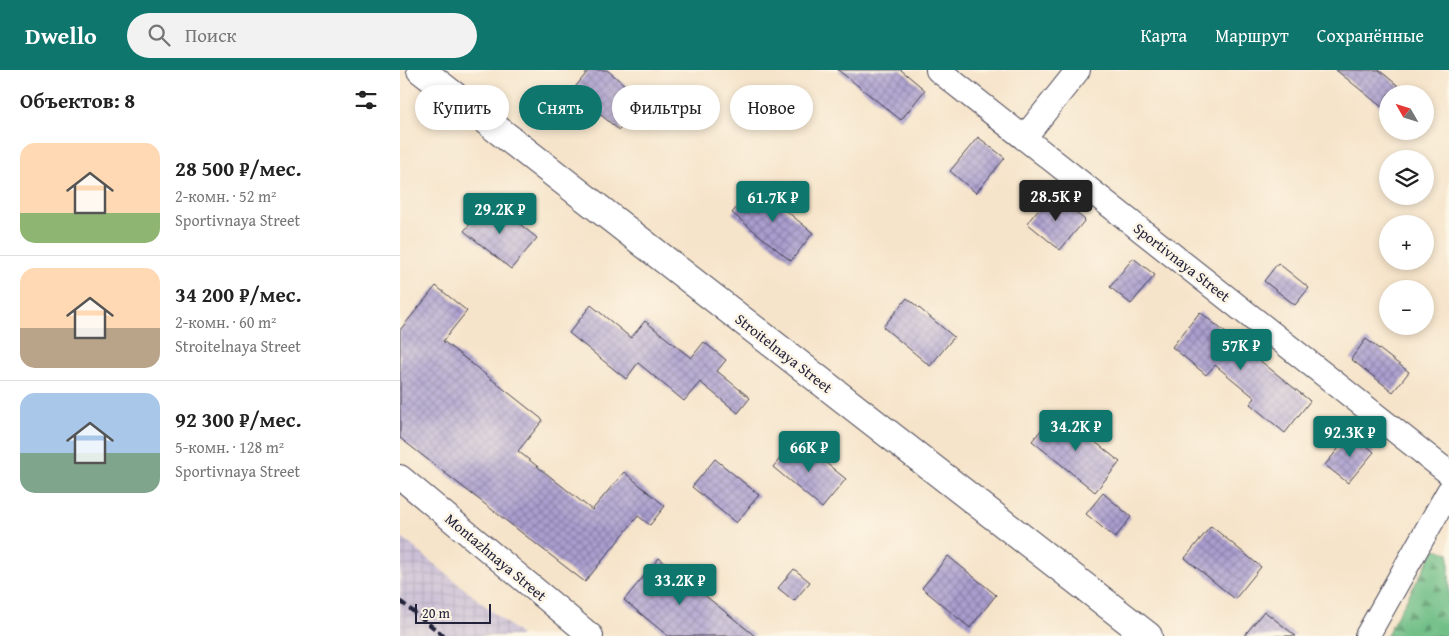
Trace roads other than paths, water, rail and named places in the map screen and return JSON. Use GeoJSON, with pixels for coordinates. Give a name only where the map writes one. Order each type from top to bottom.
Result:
{"type":"FeatureCollection","features":[{"type":"Feature","properties":{"kind":"street","name":"Stroitelnaya Street"},"geometry":{"type":"LineString","coordinates":[[420,70],[1148,636]]}},
{"type":"Feature","properties":{"kind":"street","name":"Sportivnaya Street"},"geometry":{"type":"LineString","coordinates":[[938,70],[1449,473]]}},
{"type":"Feature","properties":{"kind":"street"},"geometry":{"type":"LineString","coordinates":[[1024,138],[1078,70]]}},
{"type":"Feature","properties":{"kind":"street","name":"Montazhnaya Street"},"geometry":{"type":"LineString","coordinates":[[400,477],[592,636]]}},
{"type":"Feature","properties":{"kind":"street"},"geometry":{"type":"LineString","coordinates":[[1367,636],[1449,491]]}},
{"type":"Feature","properties":{"kind":"railway"},"geometry":{"type":"LineString","coordinates":[[400,601],[444,636]]}}]}
